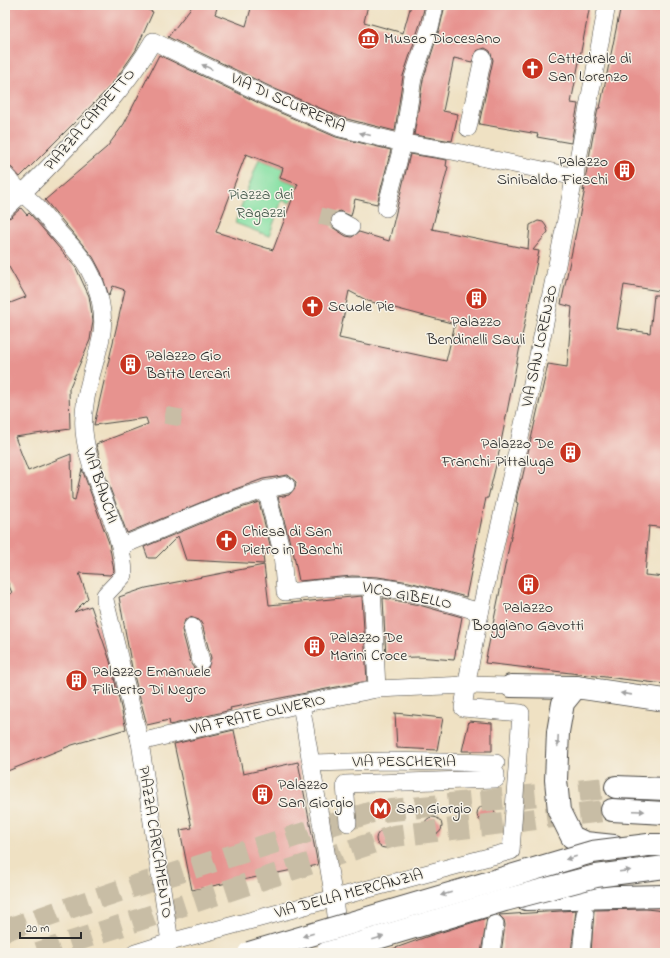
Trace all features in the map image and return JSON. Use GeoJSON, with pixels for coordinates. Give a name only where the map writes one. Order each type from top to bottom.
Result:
{"type":"FeatureCollection","features":[{"type":"Feature","properties":{"kind":"main road"},"geometry":{"type":"LineString","coordinates":[[511,686],[576,687],[665,700]]}},
{"type":"Feature","properties":{"kind":"main road"},"geometry":{"type":"LineString","coordinates":[[576,687],[563,703],[558,732],[557,772],[559,811],[572,837],[585,843],[637,850],[665,851]]}},
{"type":"Feature","properties":{"kind":"main road"},"geometry":{"type":"LineString","coordinates":[[616,787],[665,789]]}},
{"type":"Feature","properties":{"kind":"main road"},"geometry":{"type":"LineString","coordinates":[[612,810],[665,813]]}},
{"type":"Feature","properties":{"kind":"main road"},"geometry":{"type":"LineString","coordinates":[[248,953],[592,852],[648,845],[665,845]]}},
{"type":"Feature","properties":{"kind":"main road"},"geometry":{"type":"LineString","coordinates":[[327,953],[505,900],[596,876],[665,867]]}},
{"type":"Feature","properties":{"kind":"main road"},"geometry":{"type":"LineString","coordinates":[[505,900],[665,896]]}},
{"type":"Feature","properties":{"kind":"street"},"geometry":{"type":"LineString","coordinates":[[386,208],[403,144],[413,78],[431,24],[435,5]]}},
{"type":"Feature","properties":{"kind":"street","name":"VIA SAN LORENZO"},"geometry":{"type":"LineString","coordinates":[[511,851],[521,713],[463,708],[480,612],[518,447],[576,177],[607,5]]}},
{"type":"Feature","properties":{"kind":"street","name":"VIA DI SCURRERIA"},"geometry":{"type":"LineString","coordinates":[[153,41],[271,98],[340,128],[403,144],[452,151],[576,177]]}},
{"type":"Feature","properties":{"kind":"street","name":"PIAZZA CAMPETTO"},"geometry":{"type":"LineString","coordinates":[[5,209],[14,186],[111,100],[142,60],[153,41]]}},
{"type":"Feature","properties":{"kind":"street"},"geometry":{"type":"LineString","coordinates":[[468,128],[483,58]]}},
{"type":"Feature","properties":{"kind":"street","name":"VIA BANCHI"},"geometry":{"type":"LineString","coordinates":[[14,186],[33,203],[88,268],[100,301],[103,329],[86,394],[84,432],[86,450],[119,543],[124,576],[105,595],[105,600]]}},
{"type":"Feature","properties":{"kind":"street"},"geometry":{"type":"LineString","coordinates":[[119,543],[173,525],[189,517],[266,489],[286,485]]}},
{"type":"Feature","properties":{"kind":"street","name":"VICO GIBELLO"},"geometry":{"type":"LineString","coordinates":[[266,489],[282,556],[285,592],[348,586],[372,587],[429,597],[480,612]]}},
{"type":"Feature","properties":{"kind":"street"},"geometry":{"type":"LineString","coordinates":[[372,587],[377,689]]}},
{"type":"Feature","properties":{"kind":"street","name":"PIAZZA CARICAMENTO"},"geometry":{"type":"LineString","coordinates":[[105,600],[140,742],[170,942]]}},
{"type":"Feature","properties":{"kind":"street"},"geometry":{"type":"LineString","coordinates":[[192,627],[201,661]]}},
{"type":"Feature","properties":{"kind":"street","name":"VIA FRATE OLIVERIO"},"geometry":{"type":"LineString","coordinates":[[140,742],[301,704],[377,689],[466,685],[511,686]]}},
{"type":"Feature","properties":{"kind":"street"},"geometry":{"type":"LineString","coordinates":[[301,704],[334,899],[340,953]]}},
{"type":"Feature","properties":{"kind":"street","name":"VIA PESCHERIA"},"geometry":{"type":"LineString","coordinates":[[312,763],[387,762],[496,768],[496,780],[345,784],[348,823]]}},
{"type":"Feature","properties":{"kind":"street","name":"VIA DELLA MERCANZIA"},"geometry":{"type":"LineString","coordinates":[[188,938],[511,851]]}},
{"type":"Feature","properties":{"kind":"street"},"geometry":{"type":"LineString","coordinates":[[581,953],[585,914]]}},
{"type":"Feature","properties":{"kind":"street"},"geometry":{"type":"LineString","coordinates":[[491,953],[495,924]]}},
{"type":"Feature","properties":{"kind":"street","name":"PIAZZA CARICAMENTO"},"geometry":{"type":"LineString","coordinates":[[135,953],[188,938]]}},
{"type":"Feature","properties":{"kind":"green space","name":"Piazza dei Ragazzi"},"geometry":{"type":"Polygon","coordinates":[[[259,159],[283,168],[280,178],[304,187],[297,205],[282,200],[269,236],[235,223],[259,159]]]}},
{"type":"Feature","properties":{"kind":"building"},"geometry":{"type":"Polygon","coordinates":[[[5,5],[137,5],[153,12],[136,50],[116,79],[103,94],[20,177],[12,168],[5,165],[5,5]]]}},
{"type":"Feature","properties":{"kind":"building"},"geometry":{"type":"Polygon","coordinates":[[[193,5],[218,5],[215,14],[246,26],[252,5],[368,5],[364,22],[403,33],[411,5],[425,5],[403,76],[395,131],[343,118],[275,89],[168,37],[193,5]]]}},
{"type":"Feature","properties":{"kind":"building","name":"Cattedrale di San Lorenzo"},"geometry":{"type":"Polygon","coordinates":[[[445,5],[590,5],[571,103],[578,104],[571,143],[537,137],[538,134],[479,124],[493,60],[490,51],[485,48],[476,51],[472,62],[454,58],[443,111],[458,114],[452,141],[414,135],[423,80],[440,27],[445,5]]]}},
{"type":"Feature","properties":{"kind":"building"},"geometry":{"type":"Polygon","coordinates":[[[621,5],[665,5],[665,292],[624,285],[617,328],[650,333],[654,295],[665,295],[665,528],[649,526],[645,575],[665,577],[665,684],[485,663],[518,503],[516,502],[517,494],[522,479],[548,364],[567,367],[572,307],[561,304],[585,189],[583,191],[598,108],[600,108],[621,5]]]}},
{"type":"Feature","properties":{"kind":"building"},"geometry":{"type":"Polygon","coordinates":[[[159,55],[267,107],[336,137],[391,150],[377,204],[355,199],[351,216],[339,211],[331,217],[332,227],[346,236],[352,237],[359,232],[389,241],[410,154],[447,160],[446,166],[448,167],[432,229],[528,249],[530,225],[538,221],[543,222],[546,226],[548,232],[533,250],[539,251],[498,457],[488,498],[486,498],[466,597],[409,582],[378,577],[352,576],[299,581],[292,546],[291,547],[278,497],[289,495],[295,488],[296,482],[288,475],[263,479],[219,495],[127,533],[103,470],[96,444],[148,424],[146,418],[94,425],[125,290],[113,286],[109,296],[101,272],[93,257],[45,200],[107,147],[124,124],[159,55]],[[246,154],[216,232],[273,250],[298,184],[280,178],[283,168],[246,154]],[[349,291],[339,338],[446,361],[455,324],[368,301],[349,291]]]}},
{"type":"Feature","properties":{"kind":"building"},"geometry":{"type":"Polygon","coordinates":[[[21,208],[27,215],[29,213],[32,216],[76,268],[89,296],[93,321],[90,340],[69,389],[70,429],[15,437],[28,471],[71,454],[72,499],[75,500],[82,469],[109,543],[114,571],[110,575],[79,573],[88,598],[74,612],[91,606],[110,661],[126,729],[72,745],[5,772],[5,596],[12,593],[5,576],[5,305],[26,297],[5,260],[5,219],[11,217],[21,208]]]}},
{"type":"Feature","properties":{"kind":"building","name":"Chiesa di San Pietro in Banchi"},"geometry":{"type":"Polygon","coordinates":[[[259,502],[272,552],[263,555],[264,564],[186,560],[178,536],[156,558],[148,558],[144,547],[226,513],[259,502]]]}},
{"type":"Feature","properties":{"kind":"building"},"geometry":{"type":"Polygon","coordinates":[[[264,565],[269,605],[362,596],[367,681],[230,708],[231,710],[170,725],[169,720],[147,725],[132,668],[119,597],[146,588],[264,565]],[[190,617],[185,620],[182,630],[191,664],[194,668],[203,671],[208,668],[211,658],[202,624],[199,620],[190,617]]]}},
{"type":"Feature","properties":{"kind":"building"},"geometry":{"type":"Polygon","coordinates":[[[383,598],[419,605],[462,617],[454,660],[418,657],[386,658],[383,598]]]}},
{"type":"Feature","properties":{"kind":"building"},"geometry":{"type":"Polygon","coordinates":[[[395,713],[443,718],[437,750],[397,748],[395,713]]]}},
{"type":"Feature","properties":{"kind":"building"},"geometry":{"type":"Polygon","coordinates":[[[469,721],[492,723],[492,751],[462,751],[469,721]]]}},
{"type":"Feature","properties":{"kind":"building","name":"Palazzo San Giorgio"},"geometry":{"type":"Polygon","coordinates":[[[234,730],[243,774],[298,762],[318,865],[192,890],[180,830],[192,828],[174,744],[234,730]]]}},
{"type":"Feature","properties":{"kind":"building"},"geometry":{"type":"Polygon","coordinates":[[[486,805],[492,808],[495,814],[492,820],[486,823],[480,820],[477,814],[480,808],[486,805]]]}},
{"type":"Feature","properties":{"kind":"building"},"geometry":{"type":"Polygon","coordinates":[[[433,817],[439,820],[442,826],[439,832],[433,835],[427,832],[424,826],[427,820],[433,817]]]}},
{"type":"Feature","properties":{"kind":"building"},"geometry":{"type":"Polygon","coordinates":[[[385,830],[391,833],[394,839],[391,845],[385,848],[379,845],[376,839],[379,833],[385,830]]]}},
{"type":"Feature","properties":{"kind":"building"},"geometry":{"type":"Polygon","coordinates":[[[646,909],[665,911],[665,953],[591,953],[594,910],[646,909]]]}},
{"type":"Feature","properties":{"kind":"building"},"geometry":{"type":"Polygon","coordinates":[[[576,910],[571,953],[501,953],[505,925],[504,920],[499,915],[576,910]]]}},
{"type":"Feature","properties":{"kind":"building"},"geometry":{"type":"Polygon","coordinates":[[[487,918],[481,953],[387,953],[387,951],[429,936],[487,918]]]}},
{"type":"Feature","properties":{"kind":"tunnel"},"geometry":{"type":"LineString","coordinates":[[320,216],[340,221]]}},
{"type":"Feature","properties":{"kind":"tunnel"},"geometry":{"type":"LineString","coordinates":[[172,425],[175,407]]}},
{"type":"Feature","properties":{"kind":"tunnel"},"geometry":{"type":"LineString","coordinates":[[5,930],[119,891],[372,812],[616,787]]}},
{"type":"Feature","properties":{"kind":"tunnel"},"geometry":{"type":"LineString","coordinates":[[38,953],[394,836],[612,810]]}},
{"type":"Feature","properties":{"kind":"place","name":"Museo Diocesano"},"geometry":{"type":"Point","coordinates":[368,39]}},
{"type":"Feature","properties":{"kind":"place","name":"Cattedrale di San Lorenzo"},"geometry":{"type":"Point","coordinates":[533,68]}},
{"type":"Feature","properties":{"kind":"place","name":"Palazzo Sinibaldo Fieschi"},"geometry":{"type":"Point","coordinates":[624,171]}},
{"type":"Feature","properties":{"kind":"place","name":"Palazzo Bendinelli Sauli"},"geometry":{"type":"Point","coordinates":[476,299]}},
{"type":"Feature","properties":{"kind":"place","name":"Scuole Pie"},"geometry":{"type":"Point","coordinates":[312,307]}},
{"type":"Feature","properties":{"kind":"place","name":"Palazzo Gio Batta Lercari"},"geometry":{"type":"Point","coordinates":[130,365]}},
{"type":"Feature","properties":{"kind":"place","name":"Palazzo De Franchi-Pittaluga"},"geometry":{"type":"Point","coordinates":[570,453]}},
{"type":"Feature","properties":{"kind":"place","name":"Chiesa di San Pietro in Banchi"},"geometry":{"type":"Point","coordinates":[226,541]}},
{"type":"Feature","properties":{"kind":"place","name":"Palazzo Boggiano Gavotti"},"geometry":{"type":"Point","coordinates":[528,585]}},
{"type":"Feature","properties":{"kind":"place","name":"Palazzo De Marini Croce"},"geometry":{"type":"Point","coordinates":[315,647]}},
{"type":"Feature","properties":{"kind":"place","name":"Palazzo Emanuele Filiberto Di Negro"},"geometry":{"type":"Point","coordinates":[77,681]}},
{"type":"Feature","properties":{"kind":"place","name":"Palazzo San Giorgio"},"geometry":{"type":"Point","coordinates":[262,794]}},
{"type":"Feature","properties":{"kind":"place","name":"San Giorgio"},"geometry":{"type":"Point","coordinates":[381,809]}}]}
